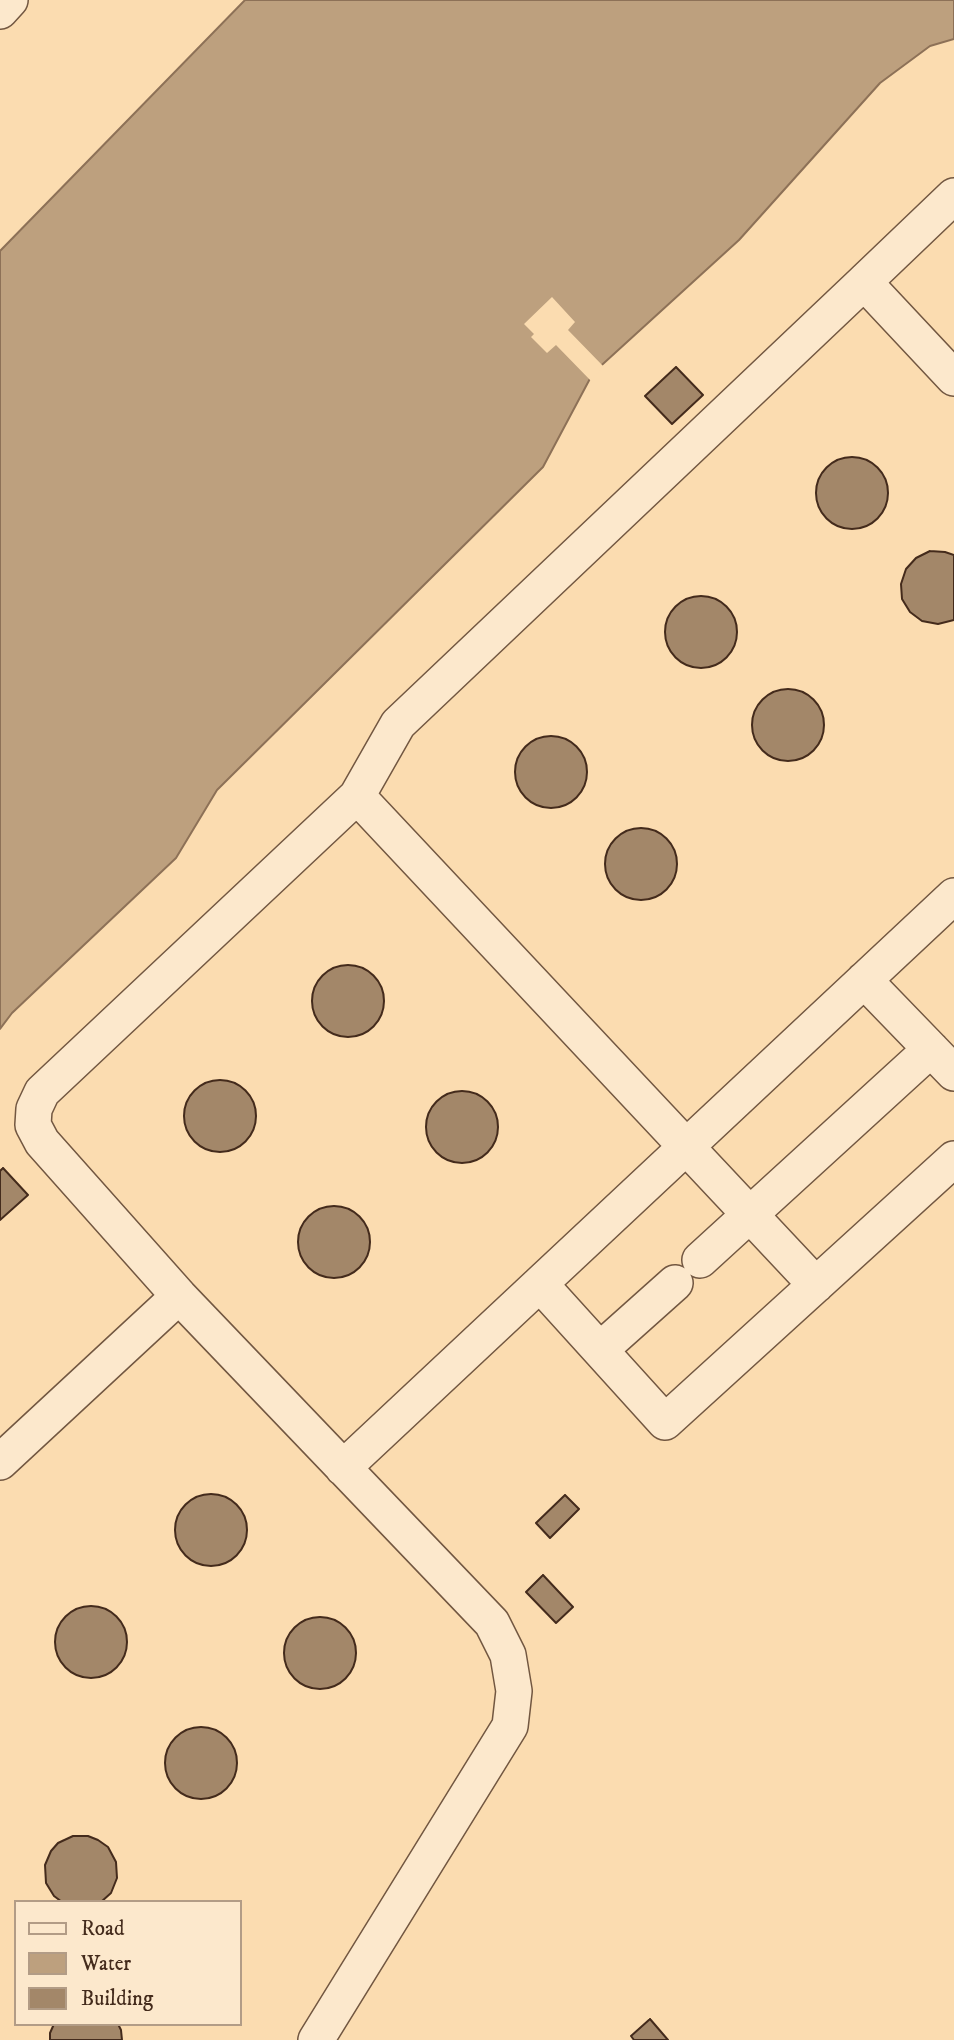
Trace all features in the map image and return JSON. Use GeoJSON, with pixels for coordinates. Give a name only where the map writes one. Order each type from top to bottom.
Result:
{"type":"FeatureCollection","features":[{"type":"Feature","properties":{"kind":"street"},"geometry":{"type":"LineString","coordinates":[[0,11],[10,0]]}},
{"type":"Feature","properties":{"kind":"street"},"geometry":{"type":"LineString","coordinates":[[317,2040],[510,1726],[514,1691],[508,1655],[492,1623],[179,1296],[42,1142],[33,1125],[34,1109],[42,1093],[357,796],[398,724],[954,196]]}},
{"type":"Feature","properties":{"kind":"street"},"geometry":{"type":"LineString","coordinates":[[864,282],[954,379]]}},
{"type":"Feature","properties":{"kind":"street"},"geometry":{"type":"LineString","coordinates":[[357,796],[816,1285]]}},
{"type":"Feature","properties":{"kind":"street"},"geometry":{"type":"LineString","coordinates":[[343,1468],[954,896]]}},
{"type":"Feature","properties":{"kind":"street"},"geometry":{"type":"LineString","coordinates":[[600,1350],[750,1215],[942,1061],[864,980]]}},
{"type":"Feature","properties":{"kind":"street"},"geometry":{"type":"LineString","coordinates":[[540,1284],[665,1422],[954,1159]]}},
{"type":"Feature","properties":{"kind":"street"},"geometry":{"type":"LineString","coordinates":[[0,1462],[179,1296]]}},
{"type":"Feature","properties":{"kind":"water"},"geometry":{"type":"Polygon","coordinates":[[[245,0],[954,0],[954,39],[930,46],[880,83],[739,240],[593,373],[543,467],[217,790],[176,858],[12,1013],[0,1029],[0,251],[245,0]]]}},
{"type":"Feature","properties":{"kind":"pier"},"geometry":{"type":"Polygon","coordinates":[[[552,297],[575,322],[568,330],[604,367],[592,382],[556,345],[547,353],[531,337],[534,334],[524,324],[552,297]]]}},
{"type":"Feature","properties":{"kind":"building"},"geometry":{"type":"Polygon","coordinates":[[[676,367],[703,395],[672,424],[645,396],[676,367]]]}},
{"type":"Feature","properties":{"kind":"building"},"geometry":{"type":"Polygon","coordinates":[[[852,457],[872,463],[882,473],[888,493],[882,513],[872,523],[852,529],[832,523],[822,513],[816,493],[822,473],[832,463],[852,457]]]}},
{"type":"Feature","properties":{"kind":"building"},"geometry":{"type":"Polygon","coordinates":[[[930,551],[954,555],[954,620],[938,624],[922,621],[910,612],[902,599],[901,584],[906,569],[916,558],[930,551]]]}},
{"type":"Feature","properties":{"kind":"building"},"geometry":{"type":"Polygon","coordinates":[[[701,596],[715,599],[727,606],[734,618],[737,632],[734,646],[727,658],[715,665],[701,668],[687,665],[675,658],[668,646],[665,632],[668,618],[675,606],[687,599],[701,596]]]}},
{"type":"Feature","properties":{"kind":"building"},"geometry":{"type":"Polygon","coordinates":[[[788,689],[808,695],[818,705],[824,725],[818,745],[808,755],[788,761],[768,755],[758,745],[752,725],[758,705],[768,695],[788,689]]]}},
{"type":"Feature","properties":{"kind":"building"},"geometry":{"type":"Polygon","coordinates":[[[551,736],[565,739],[577,746],[584,758],[587,772],[584,786],[577,798],[565,805],[551,808],[537,805],[525,798],[518,786],[515,772],[518,758],[525,746],[537,739],[551,736]]]}},
{"type":"Feature","properties":{"kind":"building"},"geometry":{"type":"Polygon","coordinates":[[[641,828],[661,834],[671,844],[677,864],[671,884],[661,894],[641,900],[621,894],[611,884],[605,864],[611,844],[621,834],[641,828]]]}},
{"type":"Feature","properties":{"kind":"building"},"geometry":{"type":"Polygon","coordinates":[[[348,965],[362,968],[374,975],[381,987],[384,1001],[381,1015],[374,1027],[362,1034],[348,1037],[334,1034],[322,1027],[315,1015],[312,1001],[315,987],[322,975],[334,968],[348,965]]]}},
{"type":"Feature","properties":{"kind":"building"},"geometry":{"type":"Polygon","coordinates":[[[220,1080],[234,1083],[246,1090],[253,1102],[256,1116],[253,1130],[246,1142],[234,1149],[220,1152],[206,1149],[194,1142],[187,1130],[184,1116],[187,1102],[194,1090],[206,1083],[220,1080]]]}},
{"type":"Feature","properties":{"kind":"building"},"geometry":{"type":"Polygon","coordinates":[[[462,1091],[476,1094],[488,1101],[495,1113],[498,1127],[495,1141],[488,1153],[476,1160],[462,1163],[448,1160],[436,1153],[429,1141],[426,1127],[429,1113],[436,1101],[448,1094],[462,1091]]]}},
{"type":"Feature","properties":{"kind":"building"},"geometry":{"type":"Polygon","coordinates":[[[3,1168],[28,1195],[0,1220],[0,1171],[3,1168]]]}},
{"type":"Feature","properties":{"kind":"building"},"geometry":{"type":"Polygon","coordinates":[[[334,1206],[354,1212],[364,1222],[370,1242],[364,1262],[354,1272],[334,1278],[314,1272],[304,1262],[298,1242],[304,1222],[314,1212],[334,1206]]]}},
{"type":"Feature","properties":{"kind":"building"},"geometry":{"type":"Polygon","coordinates":[[[211,1494],[231,1500],[241,1510],[247,1530],[241,1550],[231,1560],[211,1566],[191,1560],[181,1550],[175,1530],[181,1510],[191,1500],[211,1494]]]}},
{"type":"Feature","properties":{"kind":"building"},"geometry":{"type":"Polygon","coordinates":[[[565,1495],[579,1509],[550,1538],[536,1523],[565,1495]]]}},
{"type":"Feature","properties":{"kind":"building"},"geometry":{"type":"Polygon","coordinates":[[[543,1575],[573,1607],[556,1623],[526,1592],[543,1575]]]}},
{"type":"Feature","properties":{"kind":"building"},"geometry":{"type":"Polygon","coordinates":[[[91,1606],[111,1612],[121,1622],[127,1642],[121,1662],[111,1672],[91,1678],[71,1672],[61,1662],[55,1642],[61,1622],[71,1612],[91,1606]]]}},
{"type":"Feature","properties":{"kind":"building"},"geometry":{"type":"Polygon","coordinates":[[[320,1617],[334,1620],[346,1627],[353,1639],[356,1653],[353,1667],[346,1679],[334,1686],[320,1689],[306,1686],[294,1679],[287,1667],[284,1653],[287,1639],[294,1627],[306,1620],[320,1617]]]}},
{"type":"Feature","properties":{"kind":"building"},"geometry":{"type":"Polygon","coordinates":[[[201,1727],[221,1733],[231,1743],[237,1763],[231,1783],[221,1793],[201,1799],[181,1793],[171,1783],[165,1763],[171,1743],[181,1733],[201,1727]]]}},
{"type":"Feature","properties":{"kind":"building"},"geometry":{"type":"Polygon","coordinates":[[[73,1836],[88,1836],[108,1847],[116,1862],[117,1878],[111,1893],[103,1900],[59,1900],[54,1896],[46,1883],[45,1865],[58,1843],[73,1836]]]}},
{"type":"Feature","properties":{"kind":"building"},"geometry":{"type":"Polygon","coordinates":[[[650,2019],[668,2040],[634,2040],[631,2036],[650,2019]]]}},
{"type":"Feature","properties":{"kind":"building"},"geometry":{"type":"Polygon","coordinates":[[[53,2026],[119,2026],[122,2040],[50,2040],[53,2026]]]}}]}
